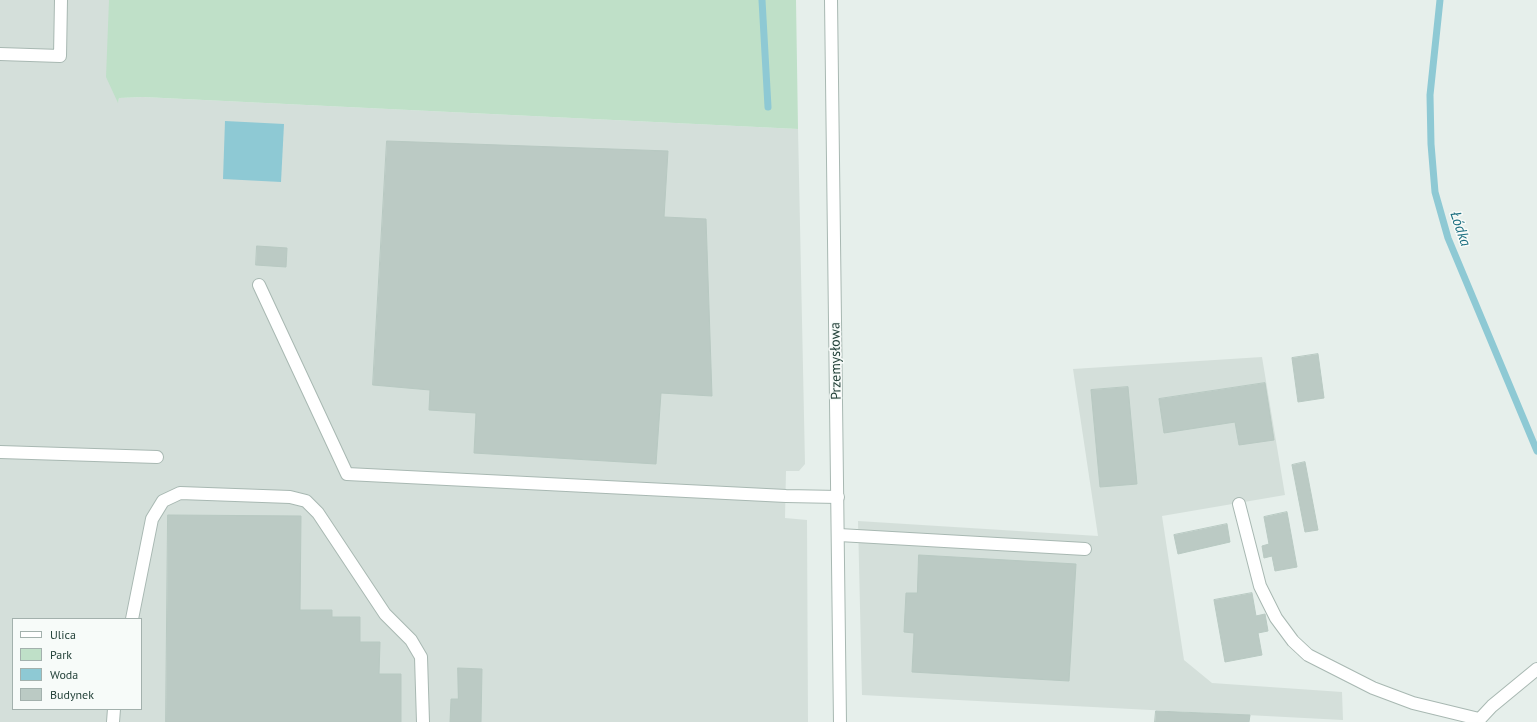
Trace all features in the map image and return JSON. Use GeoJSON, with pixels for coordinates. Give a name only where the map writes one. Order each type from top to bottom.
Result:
{"type":"FeatureCollection","features":[{"type":"Feature","properties":{"kind":"street"},"geometry":{"type":"LineString","coordinates":[[0,54],[60,56],[61,0]]}},
{"type":"Feature","properties":{"kind":"street","name":"Przemysłowa"},"geometry":{"type":"LineString","coordinates":[[831,0],[839,535],[840,722]]}},
{"type":"Feature","properties":{"kind":"street"},"geometry":{"type":"LineString","coordinates":[[259,285],[347,474],[786,496],[838,497]]}},
{"type":"Feature","properties":{"kind":"street"},"geometry":{"type":"LineString","coordinates":[[0,452],[157,457]]}},
{"type":"Feature","properties":{"kind":"street"},"geometry":{"type":"LineString","coordinates":[[132,618],[152,519],[163,501],[180,493],[290,497],[306,501],[318,513],[386,614],[411,640],[421,657],[423,722]]}},
{"type":"Feature","properties":{"kind":"street"},"geometry":{"type":"LineString","coordinates":[[1239,504],[1260,586],[1276,618],[1293,641],[1308,655],[1373,688],[1413,703],[1478,720],[1496,701],[1537,669]]}},
{"type":"Feature","properties":{"kind":"street"},"geometry":{"type":"LineString","coordinates":[[839,535],[1084,549]]}},
{"type":"Feature","properties":{"kind":"street"},"geometry":{"type":"LineString","coordinates":[[113,722],[114,710]]}},
{"type":"Feature","properties":{"kind":"shaded area"},"geometry":{"type":"Polygon","coordinates":[[[0,0],[109,0],[118,102],[119,98],[143,97],[798,129],[805,464],[799,471],[786,471],[785,518],[807,520],[808,722],[0,722],[0,0]]]}},
{"type":"Feature","properties":{"kind":"shaded area"},"geometry":{"type":"Polygon","coordinates":[[[1262,357],[1285,495],[1162,516],[1184,660],[1212,683],[1342,692],[1343,720],[862,695],[858,521],[1098,536],[1073,369],[1262,357]]]}},
{"type":"Feature","properties":{"kind":"green space"},"geometry":{"type":"Polygon","coordinates":[[[109,0],[796,0],[798,129],[143,97],[119,98],[118,103],[106,77],[109,0]]]}},
{"type":"Feature","properties":{"kind":"water"},"geometry":{"type":"Polygon","coordinates":[[[225,121],[284,124],[281,182],[223,179],[225,121]]]}},
{"type":"Feature","properties":{"kind":"building"},"geometry":{"type":"Polygon","coordinates":[[[387,141],[668,151],[664,217],[706,219],[712,396],[661,393],[656,464],[474,453],[476,413],[429,410],[430,390],[373,385],[387,141]]]}},
{"type":"Feature","properties":{"kind":"building"},"geometry":{"type":"Polygon","coordinates":[[[257,246],[287,248],[286,267],[256,265],[257,246]]]}},
{"type":"Feature","properties":{"kind":"building"},"geometry":{"type":"Polygon","coordinates":[[[1318,354],[1324,398],[1298,402],[1292,358],[1318,354]]]}},
{"type":"Feature","properties":{"kind":"building"},"geometry":{"type":"Polygon","coordinates":[[[1265,383],[1274,440],[1239,445],[1235,422],[1164,433],[1159,399],[1265,383]]]}},
{"type":"Feature","properties":{"kind":"building"},"geometry":{"type":"Polygon","coordinates":[[[1128,387],[1137,484],[1100,487],[1091,390],[1128,387]]]}},
{"type":"Feature","properties":{"kind":"building"},"geometry":{"type":"Polygon","coordinates":[[[1305,462],[1318,530],[1305,532],[1292,465],[1305,462]]]}},
{"type":"Feature","properties":{"kind":"building"},"geometry":{"type":"Polygon","coordinates":[[[1287,512],[1297,567],[1275,571],[1272,556],[1264,558],[1262,546],[1269,544],[1264,517],[1287,512]]]}},
{"type":"Feature","properties":{"kind":"building"},"geometry":{"type":"Polygon","coordinates":[[[168,515],[301,516],[300,610],[332,610],[332,617],[360,617],[360,642],[380,642],[379,674],[401,674],[401,722],[166,722],[168,515]]]}},
{"type":"Feature","properties":{"kind":"building"},"geometry":{"type":"Polygon","coordinates":[[[1227,524],[1230,542],[1178,554],[1174,535],[1227,524]]]}},
{"type":"Feature","properties":{"kind":"building"},"geometry":{"type":"Polygon","coordinates":[[[919,555],[1076,564],[1069,681],[912,672],[914,633],[904,632],[906,593],[917,593],[919,555]]]}},
{"type":"Feature","properties":{"kind":"building"},"geometry":{"type":"Polygon","coordinates":[[[1252,593],[1256,616],[1265,614],[1268,631],[1258,633],[1262,655],[1225,662],[1214,600],[1252,593]]]}},
{"type":"Feature","properties":{"kind":"building"},"geometry":{"type":"Polygon","coordinates":[[[458,668],[482,669],[481,722],[450,722],[451,699],[458,699],[458,668]]]}},
{"type":"Feature","properties":{"kind":"building"},"geometry":{"type":"Polygon","coordinates":[[[1156,711],[1250,715],[1249,722],[1155,722],[1156,711]]]}},
{"type":"Feature","properties":{"kind":"waterway"},"geometry":{"type":"LineString","coordinates":[[762,0],[768,107]]}},
{"type":"Feature","properties":{"kind":"waterway","name":"Łódka"},"geometry":{"type":"LineString","coordinates":[[1440,0],[1430,95],[1431,144],[1435,192],[1448,238],[1537,451]]}}]}
